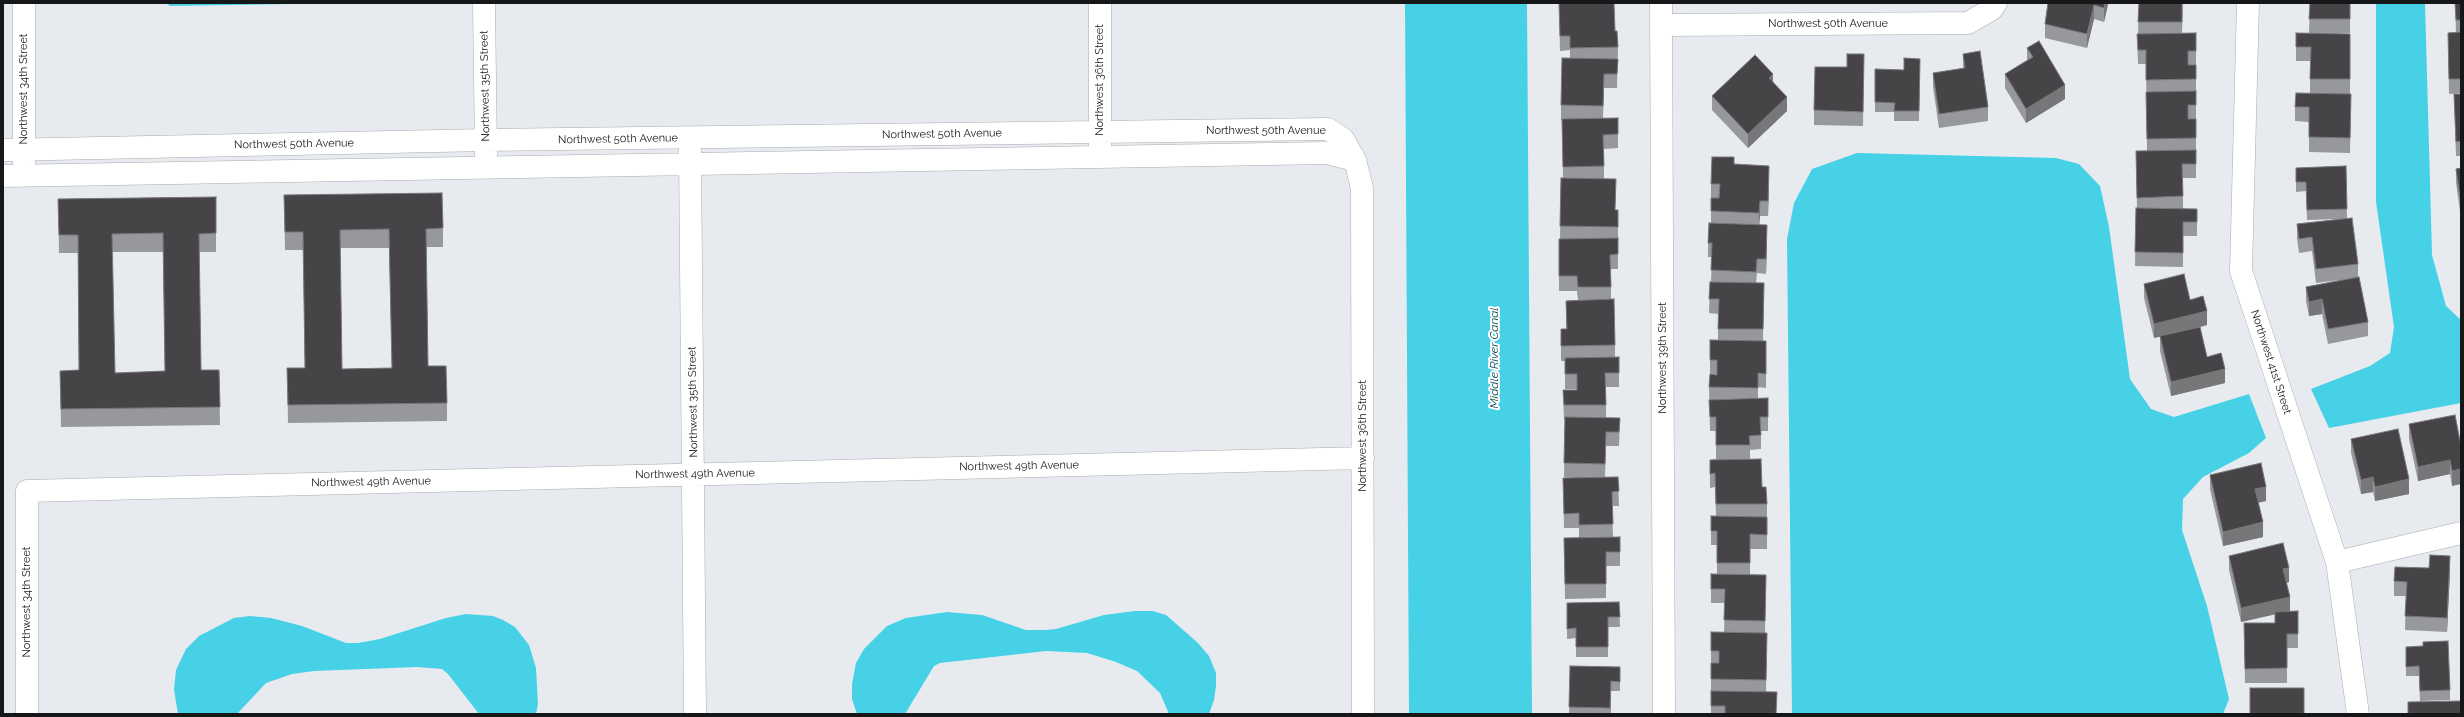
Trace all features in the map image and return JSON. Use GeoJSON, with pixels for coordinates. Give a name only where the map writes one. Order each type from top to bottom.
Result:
{"type":"FeatureCollection","features":[{"type":"Feature","properties":{"kind":"street","name":"Northwest 34th Street"},"geometry":{"type":"LineString","coordinates":[[24,3],[24,176]]}},
{"type":"Feature","properties":{"kind":"street","name":"Northwest 35th Street"},"geometry":{"type":"LineString","coordinates":[[484,3],[486,169]]}},
{"type":"Feature","properties":{"kind":"street","name":"Northwest 36th Street"},"geometry":{"type":"LineString","coordinates":[[1100,3],[1100,158]]}},
{"type":"Feature","properties":{"kind":"street","name":"Northwest 39th Street"},"geometry":{"type":"LineString","coordinates":[[1661,3],[1664,714]]}},
{"type":"Feature","properties":{"kind":"street","name":"Northwest 41st Street"},"geometry":{"type":"LineString","coordinates":[[2248,3],[2241,271],[2337,562],[2358,714]]}},
{"type":"Feature","properties":{"kind":"street","name":"Northwest 50th Avenue"},"geometry":{"type":"LineString","coordinates":[[1661,25],[1968,23],[1994,6]]}},
{"type":"Feature","properties":{"kind":"street","name":"Northwest 50th Avenue"},"geometry":{"type":"LineString","coordinates":[[3,150],[486,140],[1328,129],[1343,140],[1354,160]]}},
{"type":"Feature","properties":{"kind":"street","name":"Northwest 35th Street"},"geometry":{"type":"LineString","coordinates":[[690,138],[695,714]]}},
{"type":"Feature","properties":{"kind":"street","name":"Northwest 50th Avenue"},"geometry":{"type":"LineString","coordinates":[[3,176],[486,169],[1327,153],[1354,160]]}},
{"type":"Feature","properties":{"kind":"street","name":"Northwest 36th Street"},"geometry":{"type":"LineString","coordinates":[[1354,160],[1362,188],[1363,714]]}},
{"type":"Feature","properties":{"kind":"street","name":"Northwest 49th Avenue"},"geometry":{"type":"LineString","coordinates":[[28,491],[1363,458]]}},
{"type":"Feature","properties":{"kind":"street","name":"Northwest 34th Street"},"geometry":{"type":"LineString","coordinates":[[28,491],[28,714]]}},
{"type":"Feature","properties":{"kind":"street"},"geometry":{"type":"LineString","coordinates":[[2337,562],[2461,533]]}},
{"type":"Feature","properties":{"kind":"water"},"geometry":{"type":"Polygon","coordinates":[[[166,3],[353,3],[170,6],[166,3]]]}},
{"type":"Feature","properties":{"kind":"water","name":"Middle River Canal"},"geometry":{"type":"Polygon","coordinates":[[[1405,3],[1527,3],[1532,714],[1409,714],[1405,3]]]}},
{"type":"Feature","properties":{"kind":"water"},"geometry":{"type":"Polygon","coordinates":[[[2376,3],[2425,3],[2432,255],[2446,306],[2461,320],[2461,403],[2329,428],[2311,389],[2370,366],[2390,353],[2394,327],[2376,202],[2376,3]]]}},
{"type":"Feature","properties":{"kind":"water"},"geometry":{"type":"Polygon","coordinates":[[[1857,153],[2056,158],[2079,164],[2100,186],[2109,227],[2130,379],[2151,409],[2174,417],[2249,394],[2266,438],[2249,453],[2203,477],[2183,499],[2182,530],[2207,606],[2229,699],[2223,714],[1792,714],[1787,239],[1794,203],[1812,169],[1857,153]]]}},
{"type":"Feature","properties":{"kind":"water"},"geometry":{"type":"Polygon","coordinates":[[[1135,611],[1153,611],[1166,615],[1198,643],[1209,656],[1216,673],[1216,686],[1214,700],[1209,714],[1169,714],[1160,693],[1137,671],[1116,662],[1087,653],[1046,651],[940,663],[934,666],[905,714],[857,714],[852,699],[852,684],[856,663],[864,649],[887,626],[906,618],[947,612],[982,615],[1026,630],[1045,630],[1056,629],[1104,615],[1135,611]]]}},
{"type":"Feature","properties":{"kind":"water"},"geometry":{"type":"Polygon","coordinates":[[[466,614],[493,616],[503,620],[515,627],[529,645],[536,668],[538,704],[536,714],[479,714],[448,674],[442,669],[417,667],[314,671],[292,674],[266,683],[237,714],[178,714],[174,690],[176,670],[186,649],[199,636],[234,618],[250,616],[271,618],[302,626],[346,643],[358,643],[380,639],[446,618],[466,614]]]}},
{"type":"Feature","properties":{"kind":"building"},"geometry":{"type":"Polygon","coordinates":[[[1559,3],[1614,3],[1615,31],[1617,31],[1618,47],[1570,48],[1570,36],[1560,36],[1559,3]]]}},
{"type":"Feature","properties":{"kind":"building"},"geometry":{"type":"Polygon","coordinates":[[[2048,3],[2105,3],[2104,8],[2094,5],[2087,34],[2045,24],[2048,3]]]}},
{"type":"Feature","properties":{"kind":"building"},"geometry":{"type":"Polygon","coordinates":[[[2139,3],[2182,3],[2182,22],[2138,22],[2139,3]]]}},
{"type":"Feature","properties":{"kind":"building"},"geometry":{"type":"Polygon","coordinates":[[[2310,3],[2350,3],[2350,19],[2309,19],[2310,3]]]}},
{"type":"Feature","properties":{"kind":"building"},"geometry":{"type":"Polygon","coordinates":[[[2455,3],[2461,3],[2461,20],[2456,20],[2455,3]]]}},
{"type":"Feature","properties":{"kind":"building"},"geometry":{"type":"Polygon","coordinates":[[[2461,32],[2461,79],[2449,79],[2448,33],[2461,32]]]}},
{"type":"Feature","properties":{"kind":"building"},"geometry":{"type":"Polygon","coordinates":[[[2196,33],[2196,51],[2188,51],[2188,65],[2196,65],[2196,79],[2146,80],[2146,50],[2138,50],[2137,34],[2196,33]]]}},
{"type":"Feature","properties":{"kind":"building"},"geometry":{"type":"Polygon","coordinates":[[[2296,33],[2350,34],[2350,79],[2310,79],[2311,47],[2296,47],[2296,33]]]}},
{"type":"Feature","properties":{"kind":"building"},"geometry":{"type":"Polygon","coordinates":[[[2039,41],[2065,85],[2026,109],[2005,74],[2033,57],[2027,48],[2039,41]]]}},
{"type":"Feature","properties":{"kind":"building"},"geometry":{"type":"Polygon","coordinates":[[[1980,51],[1988,107],[1939,114],[1933,73],[1965,68],[1963,54],[1980,51]]]}},
{"type":"Feature","properties":{"kind":"building"},"geometry":{"type":"Polygon","coordinates":[[[1847,54],[1864,54],[1863,112],[1814,110],[1815,67],[1847,67],[1847,54]]]}},
{"type":"Feature","properties":{"kind":"building"},"geometry":{"type":"Polygon","coordinates":[[[1755,55],[1773,74],[1769,78],[1787,97],[1748,134],[1712,96],[1755,55]]]}},
{"type":"Feature","properties":{"kind":"building"},"geometry":{"type":"Polygon","coordinates":[[[1562,58],[1618,59],[1617,74],[1604,74],[1603,106],[1561,105],[1562,58]]]}},
{"type":"Feature","properties":{"kind":"building"},"geometry":{"type":"Polygon","coordinates":[[[1904,58],[1920,59],[1919,111],[1894,111],[1895,103],[1875,102],[1875,69],[1904,70],[1904,58]]]}},
{"type":"Feature","properties":{"kind":"building"},"geometry":{"type":"Polygon","coordinates":[[[2196,91],[2196,105],[2188,105],[2188,119],[2196,119],[2196,138],[2147,139],[2146,92],[2196,91]]]}},
{"type":"Feature","properties":{"kind":"building"},"geometry":{"type":"Polygon","coordinates":[[[2296,93],[2351,94],[2350,138],[2309,137],[2309,107],[2295,107],[2296,93]]]}},
{"type":"Feature","properties":{"kind":"building"},"geometry":{"type":"Polygon","coordinates":[[[2454,94],[2461,94],[2461,141],[2456,142],[2454,94]]]}},
{"type":"Feature","properties":{"kind":"building"},"geometry":{"type":"Polygon","coordinates":[[[1618,118],[1618,134],[1603,135],[1604,166],[1563,167],[1562,119],[1618,118]]]}},
{"type":"Feature","properties":{"kind":"building"},"geometry":{"type":"Polygon","coordinates":[[[2196,150],[2196,164],[2182,164],[2183,196],[2137,198],[2136,151],[2196,150]]]}},
{"type":"Feature","properties":{"kind":"building"},"geometry":{"type":"Polygon","coordinates":[[[1712,157],[1734,157],[1734,164],[1769,166],[1768,201],[1760,201],[1759,213],[1711,211],[1711,198],[1719,198],[1720,184],[1711,184],[1712,157]]]}},
{"type":"Feature","properties":{"kind":"building"},"geometry":{"type":"Polygon","coordinates":[[[2346,166],[2347,209],[2307,210],[2306,182],[2296,182],[2296,168],[2346,166]]]}},
{"type":"Feature","properties":{"kind":"building"},"geometry":{"type":"Polygon","coordinates":[[[2461,168],[2461,204],[2456,169],[2461,168]]]}},
{"type":"Feature","properties":{"kind":"building"},"geometry":{"type":"Polygon","coordinates":[[[1561,178],[1616,179],[1615,210],[1618,210],[1618,227],[1560,226],[1561,178]]]}},
{"type":"Feature","properties":{"kind":"building"},"geometry":{"type":"Polygon","coordinates":[[[442,193],[443,228],[426,229],[428,366],[446,366],[447,403],[288,405],[287,368],[305,368],[303,232],[285,232],[284,195],[442,193]],[[389,229],[340,230],[342,369],[392,368],[389,229]]]}},
{"type":"Feature","properties":{"kind":"building"},"geometry":{"type":"Polygon","coordinates":[[[216,197],[216,233],[199,234],[201,370],[219,370],[220,407],[61,409],[60,371],[79,370],[78,235],[59,235],[58,199],[216,197]],[[163,233],[112,234],[115,373],[165,371],[163,233]]]}},
{"type":"Feature","properties":{"kind":"building"},"geometry":{"type":"Polygon","coordinates":[[[2136,208],[2197,209],[2197,222],[2183,222],[2183,253],[2135,252],[2136,208]]]}},
{"type":"Feature","properties":{"kind":"building"},"geometry":{"type":"Polygon","coordinates":[[[2352,218],[2358,264],[2316,269],[2312,237],[2299,239],[2297,224],[2352,218]]]}},
{"type":"Feature","properties":{"kind":"building"},"geometry":{"type":"Polygon","coordinates":[[[1709,223],[1767,225],[1766,259],[1757,259],[1756,272],[1711,270],[1712,243],[1708,243],[1709,223]]]}},
{"type":"Feature","properties":{"kind":"building"},"geometry":{"type":"Polygon","coordinates":[[[1618,238],[1618,254],[1610,255],[1611,287],[1578,287],[1577,276],[1559,276],[1559,239],[1618,238]]]}},
{"type":"Feature","properties":{"kind":"building"},"geometry":{"type":"Polygon","coordinates":[[[2184,274],[2190,300],[2203,296],[2207,311],[2154,324],[2144,284],[2184,274]]]}},
{"type":"Feature","properties":{"kind":"building"},"geometry":{"type":"Polygon","coordinates":[[[2359,277],[2368,322],[2328,329],[2322,299],[2309,302],[2306,287],[2359,277]]]}},
{"type":"Feature","properties":{"kind":"building"},"geometry":{"type":"Polygon","coordinates":[[[1710,282],[1764,283],[1763,329],[1718,329],[1719,299],[1709,299],[1710,282]]]}},
{"type":"Feature","properties":{"kind":"building"},"geometry":{"type":"Polygon","coordinates":[[[1614,299],[1615,345],[1561,346],[1561,329],[1567,329],[1566,301],[1614,299]]]}},
{"type":"Feature","properties":{"kind":"building"},"geometry":{"type":"Polygon","coordinates":[[[2200,327],[2207,357],[2221,353],[2225,369],[2171,382],[2160,336],[2200,327]]]}},
{"type":"Feature","properties":{"kind":"building"},"geometry":{"type":"Polygon","coordinates":[[[1710,340],[1766,341],[1766,374],[1758,373],[1758,388],[1709,387],[1710,374],[1717,375],[1717,360],[1710,360],[1710,340]]]}},
{"type":"Feature","properties":{"kind":"building"},"geometry":{"type":"Polygon","coordinates":[[[1619,357],[1619,373],[1605,373],[1606,405],[1564,405],[1563,390],[1577,390],[1577,374],[1565,374],[1565,358],[1619,357]]]}},
{"type":"Feature","properties":{"kind":"building"},"geometry":{"type":"Polygon","coordinates":[[[1768,398],[1768,417],[1760,417],[1761,435],[1749,436],[1750,445],[1716,445],[1716,417],[1710,417],[1709,400],[1768,398]]]}},
{"type":"Feature","properties":{"kind":"building"},"geometry":{"type":"Polygon","coordinates":[[[2455,415],[2461,446],[2461,469],[2452,471],[2450,460],[2418,467],[2409,424],[2455,415]]]}},
{"type":"Feature","properties":{"kind":"building"},"geometry":{"type":"Polygon","coordinates":[[[1565,417],[1620,418],[1619,432],[1606,432],[1605,464],[1564,463],[1565,417]]]}},
{"type":"Feature","properties":{"kind":"building"},"geometry":{"type":"Polygon","coordinates":[[[2398,429],[2409,479],[2375,487],[2373,477],[2361,480],[2351,439],[2398,429]]]}},
{"type":"Feature","properties":{"kind":"building"},"geometry":{"type":"Polygon","coordinates":[[[1761,459],[1762,487],[1766,487],[1767,504],[1716,504],[1715,473],[1710,474],[1710,460],[1761,459]]]}},
{"type":"Feature","properties":{"kind":"building"},"geometry":{"type":"Polygon","coordinates":[[[2261,463],[2266,487],[2255,489],[2263,522],[2223,532],[2210,475],[2261,463]]]}},
{"type":"Feature","properties":{"kind":"building"},"geometry":{"type":"Polygon","coordinates":[[[1618,477],[1619,491],[1612,492],[1613,524],[1579,525],[1579,513],[1564,514],[1563,478],[1618,477]]]}},
{"type":"Feature","properties":{"kind":"building"},"geometry":{"type":"Polygon","coordinates":[[[1711,516],[1767,517],[1767,535],[1750,534],[1750,563],[1717,563],[1717,531],[1711,531],[1711,516]]]}},
{"type":"Feature","properties":{"kind":"building"},"geometry":{"type":"Polygon","coordinates":[[[1620,537],[1620,552],[1606,552],[1606,584],[1565,584],[1564,538],[1620,537]]]}},
{"type":"Feature","properties":{"kind":"building"},"geometry":{"type":"Polygon","coordinates":[[[2283,543],[2289,568],[2283,569],[2290,597],[2241,608],[2229,556],[2283,543]]]}},
{"type":"Feature","properties":{"kind":"building"},"geometry":{"type":"Polygon","coordinates":[[[2430,555],[2450,556],[2447,618],[2405,616],[2407,582],[2394,581],[2395,567],[2429,568],[2430,555]]]}},
{"type":"Feature","properties":{"kind":"building"},"geometry":{"type":"Polygon","coordinates":[[[1711,574],[1766,575],[1765,621],[1724,620],[1725,589],[1711,589],[1711,574]]]}},
{"type":"Feature","properties":{"kind":"building"},"geometry":{"type":"Polygon","coordinates":[[[1619,602],[1620,617],[1608,617],[1608,647],[1576,647],[1576,628],[1567,629],[1567,603],[1619,602]]]}},
{"type":"Feature","properties":{"kind":"building"},"geometry":{"type":"Polygon","coordinates":[[[2298,611],[2298,634],[2287,634],[2287,668],[2245,669],[2244,623],[2275,623],[2275,612],[2298,611]]]}},
{"type":"Feature","properties":{"kind":"building"},"geometry":{"type":"Polygon","coordinates":[[[1711,632],[1767,633],[1766,680],[1711,679],[1711,663],[1719,663],[1719,651],[1711,651],[1711,632]]]}},
{"type":"Feature","properties":{"kind":"building"},"geometry":{"type":"Polygon","coordinates":[[[2448,641],[2450,690],[2420,691],[2419,666],[2406,667],[2406,647],[2423,646],[2423,642],[2448,641]]]}},
{"type":"Feature","properties":{"kind":"building"},"geometry":{"type":"Polygon","coordinates":[[[1570,666],[1620,667],[1620,682],[1611,681],[1610,708],[1569,707],[1570,666]]]}},
{"type":"Feature","properties":{"kind":"building"},"geometry":{"type":"Polygon","coordinates":[[[2250,688],[2304,688],[2304,714],[2250,714],[2250,688]]]}},
{"type":"Feature","properties":{"kind":"building"},"geometry":{"type":"Polygon","coordinates":[[[1711,691],[1777,692],[1776,714],[1725,714],[1725,706],[1711,706],[1711,691]]]}},
{"type":"Feature","properties":{"kind":"building"},"geometry":{"type":"Polygon","coordinates":[[[2461,701],[2461,714],[2408,714],[2408,702],[2461,701]]]}}]}
